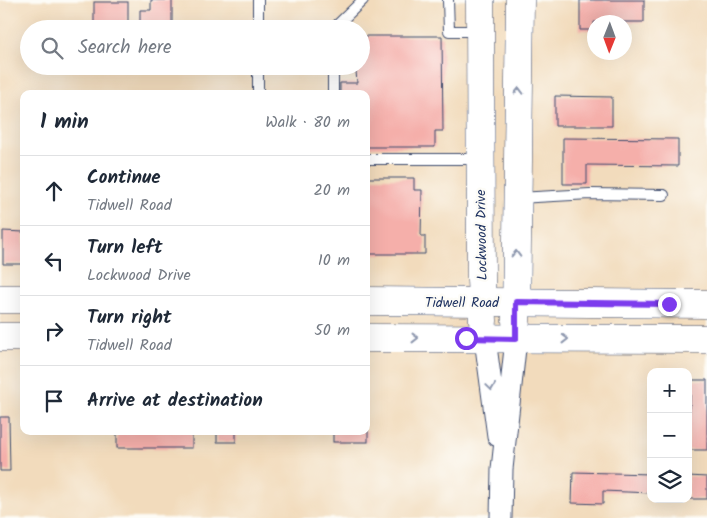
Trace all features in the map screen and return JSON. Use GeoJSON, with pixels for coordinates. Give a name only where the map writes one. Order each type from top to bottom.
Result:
{"type":"FeatureCollection","features":[{"type":"Feature","properties":{"kind":"main road","name":"Lockwood Drive"},"geometry":{"type":"LineString","coordinates":[[480,0],[480,160],[484,339]]}},
{"type":"Feature","properties":{"kind":"main road","name":"Lockwood Drive"},"geometry":{"type":"LineString","coordinates":[[516,339],[520,0]]}},
{"type":"Feature","properties":{"kind":"main road"},"geometry":{"type":"LineString","coordinates":[[0,299],[20,299]]}},
{"type":"Feature","properties":{"kind":"main road","name":"Tidwell Road"},"geometry":{"type":"LineString","coordinates":[[370,301],[707,304]]}},
{"type":"Feature","properties":{"kind":"main road"},"geometry":{"type":"LineString","coordinates":[[0,337],[20,336]]}},
{"type":"Feature","properties":{"kind":"main road"},"geometry":{"type":"LineString","coordinates":[[370,338],[707,339]]}},
{"type":"Feature","properties":{"kind":"street","name":"Lockwood Drive"},"geometry":{"type":"LineString","coordinates":[[484,339],[502,469]]}},
{"type":"Feature","properties":{"kind":"street","name":"Lockwood Drive"},"geometry":{"type":"LineString","coordinates":[[501,518],[502,469],[516,339]]}},
{"type":"Feature","properties":{"kind":"lane"},"geometry":{"type":"LineString","coordinates":[[258,0],[258,20]]}},
{"type":"Feature","properties":{"kind":"lane"},"geometry":{"type":"LineString","coordinates":[[343,20],[364,0]]}},
{"type":"Feature","properties":{"kind":"lane"},"geometry":{"type":"LineString","coordinates":[[448,0],[449,31],[480,32]]}},
{"type":"Feature","properties":{"kind":"lane"},"geometry":{"type":"LineString","coordinates":[[258,75],[258,90]]}},
{"type":"Feature","properties":{"kind":"lane"},"geometry":{"type":"LineString","coordinates":[[333,75],[333,90]]}},
{"type":"Feature","properties":{"kind":"lane"},"geometry":{"type":"LineString","coordinates":[[370,159],[480,160]]}},
{"type":"Feature","properties":{"kind":"lane"},"geometry":{"type":"LineString","coordinates":[[517,198],[590,194],[664,195]]}},
{"type":"Feature","properties":{"kind":"building"},"geometry":{"type":"Polygon","coordinates":[[[151,0],[172,0],[172,20],[140,20],[140,10],[151,10],[151,0]]]}},
{"type":"Feature","properties":{"kind":"building"},"geometry":{"type":"Polygon","coordinates":[[[580,0],[644,0],[644,22],[632,22],[632,15],[587,15],[587,30],[580,30],[580,0]]]}},
{"type":"Feature","properties":{"kind":"building"},"geometry":{"type":"Polygon","coordinates":[[[94,2],[128,2],[128,20],[94,20],[94,2]]]}},
{"type":"Feature","properties":{"kind":"building"},"geometry":{"type":"Polygon","coordinates":[[[370,36],[442,36],[443,131],[435,131],[435,147],[370,147],[370,90],[340,90],[340,83],[357,83],[356,75],[370,75],[370,36]]]}},
{"type":"Feature","properties":{"kind":"building"},"geometry":{"type":"Polygon","coordinates":[[[555,96],[612,97],[612,126],[555,126],[555,96]]]}},
{"type":"Feature","properties":{"kind":"building"},"geometry":{"type":"Polygon","coordinates":[[[563,138],[678,139],[678,166],[587,165],[587,184],[563,184],[563,138]]]}},
{"type":"Feature","properties":{"kind":"building"},"geometry":{"type":"Polygon","coordinates":[[[370,178],[414,178],[414,190],[422,190],[421,236],[425,236],[425,254],[370,254],[370,178]]]}},
{"type":"Feature","properties":{"kind":"building"},"geometry":{"type":"Polygon","coordinates":[[[3,231],[20,232],[20,264],[3,264],[3,231]]]}},
{"type":"Feature","properties":{"kind":"building"},"geometry":{"type":"Polygon","coordinates":[[[692,380],[707,380],[707,450],[692,450],[692,380]]]}},
{"type":"Feature","properties":{"kind":"building"},"geometry":{"type":"Polygon","coordinates":[[[0,417],[9,417],[10,471],[0,471],[0,417]]]}},
{"type":"Feature","properties":{"kind":"building"},"geometry":{"type":"Polygon","coordinates":[[[117,435],[192,435],[192,448],[117,448],[117,435]]]}},
{"type":"Feature","properties":{"kind":"building"},"geometry":{"type":"Polygon","coordinates":[[[217,435],[236,435],[236,442],[217,442],[217,435]]]}},
{"type":"Feature","properties":{"kind":"building"},"geometry":{"type":"Polygon","coordinates":[[[333,435],[368,435],[368,442],[333,442],[333,435]]]}},
{"type":"Feature","properties":{"kind":"building"},"geometry":{"type":"Polygon","coordinates":[[[573,472],[647,474],[647,493],[603,491],[603,504],[572,503],[573,472]]]}},
{"type":"Feature","properties":{"kind":"building"},"geometry":{"type":"Polygon","coordinates":[[[692,476],[707,477],[707,499],[692,499],[692,476]]]}},
{"type":"Feature","properties":{"kind":"route"},"geometry":{"type":"LineString","coordinates":[[466,338],[516,339],[516,302],[669,304]]}}]}
